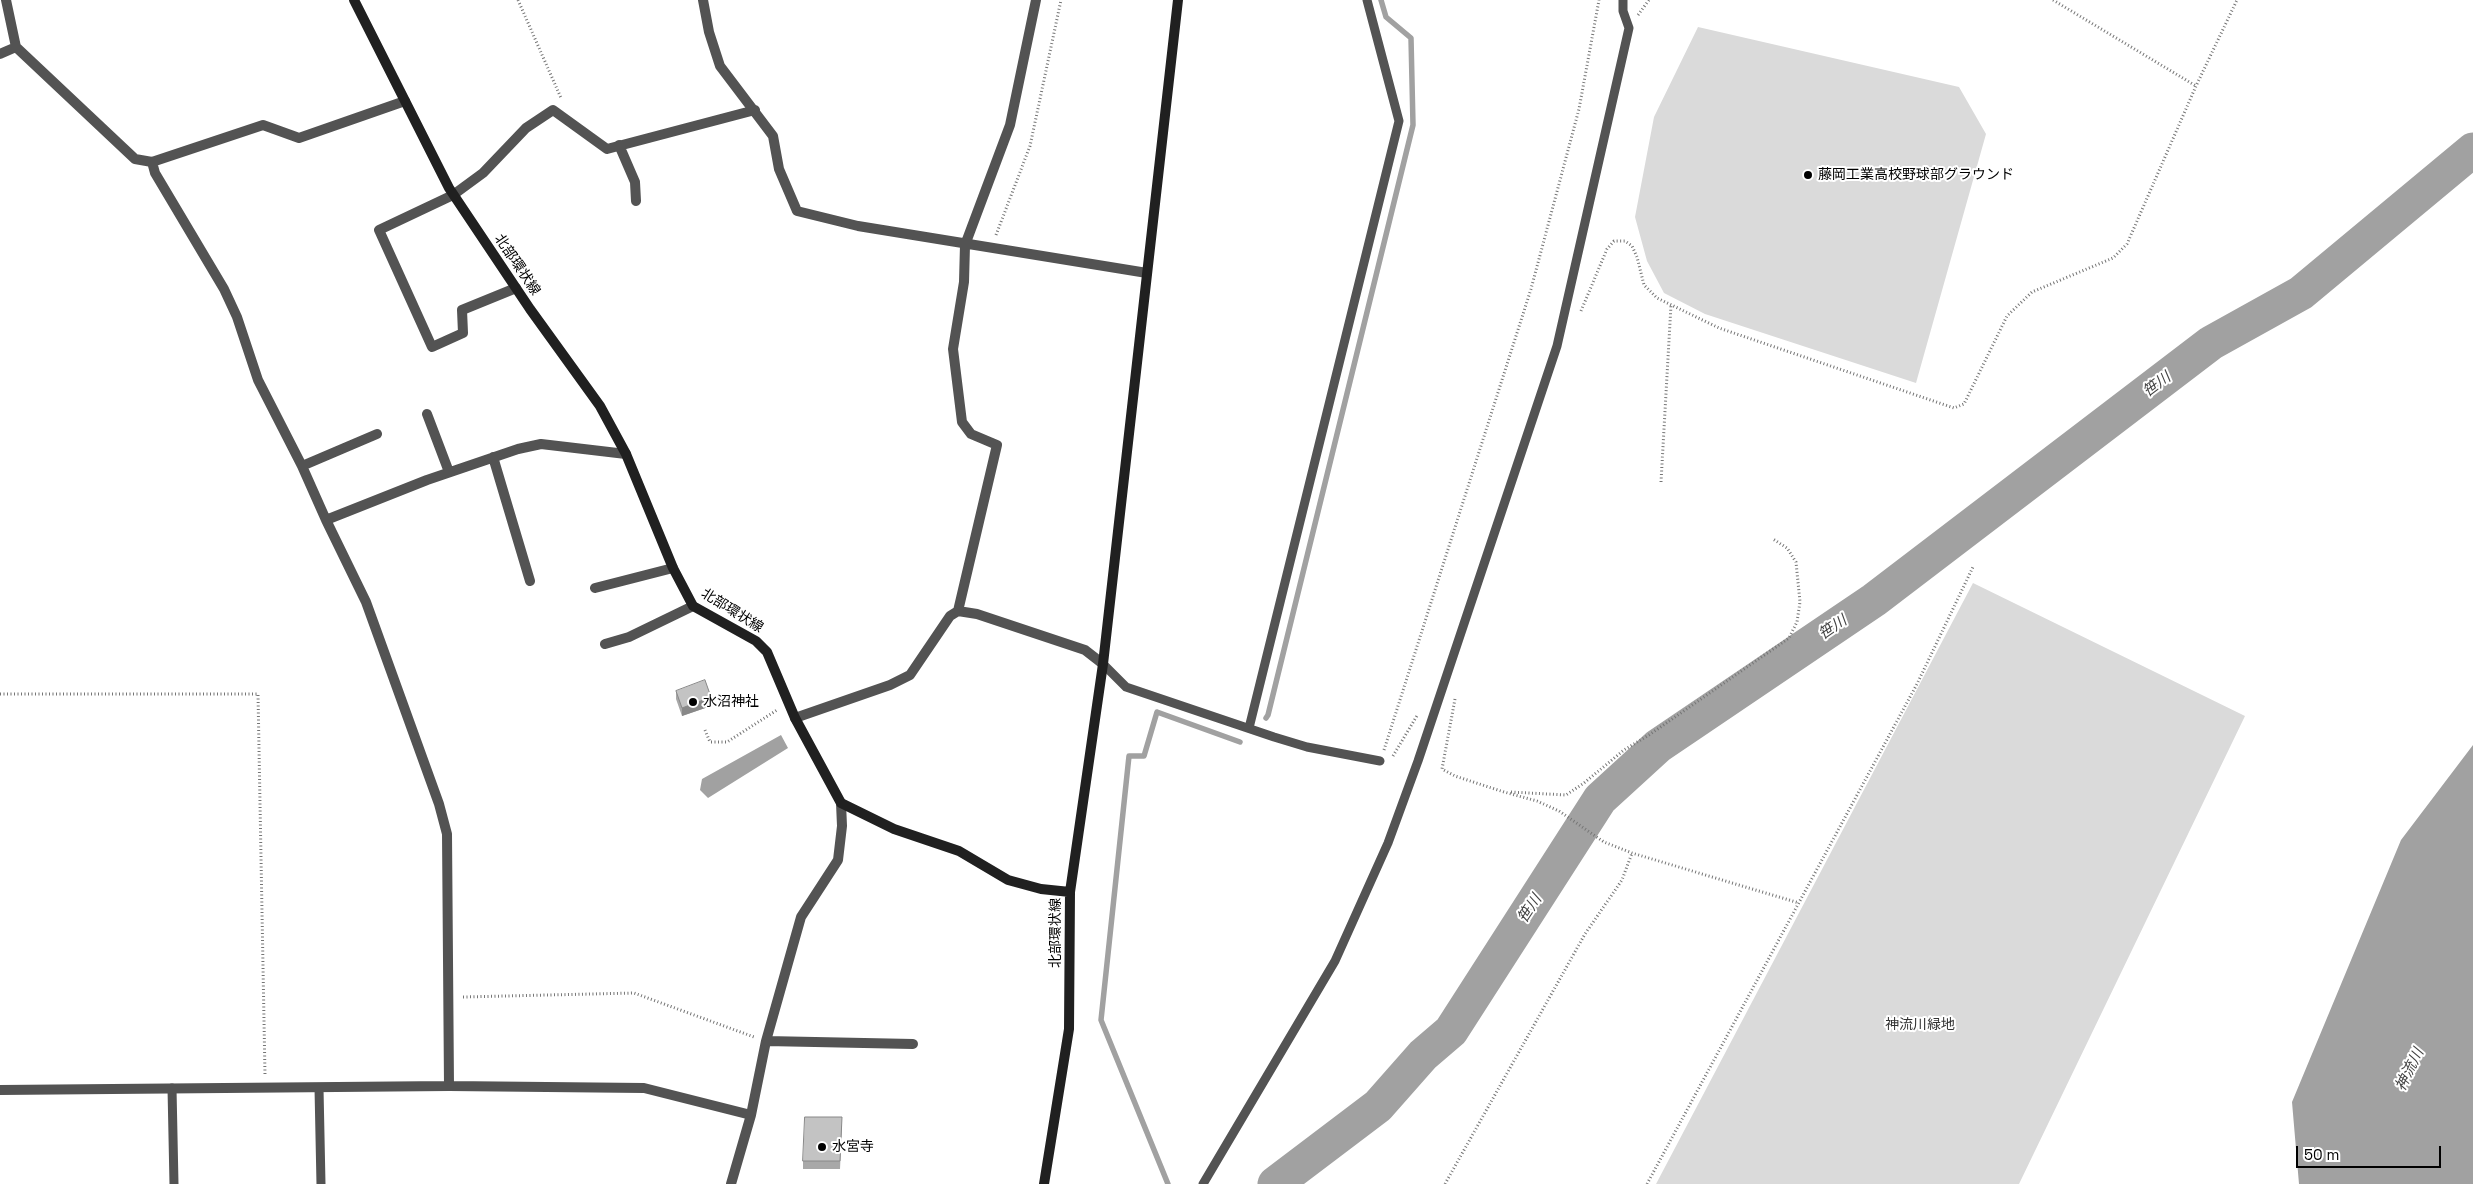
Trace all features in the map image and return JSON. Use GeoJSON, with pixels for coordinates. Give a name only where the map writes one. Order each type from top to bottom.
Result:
{"type":"FeatureCollection","features":[{"type":"Feature","properties":{"kind":"street"},"geometry":{"type":"LineString","coordinates":[[6,0],[16,47],[136,159],[152,162],[263,125],[299,138],[405,101]]}},
{"type":"Feature","properties":{"kind":"street","name":"北部環状線"},"geometry":{"type":"LineString","coordinates":[[354,0],[453,195],[600,406],[626,454],[673,568],[693,606],[756,641],[767,652],[795,718],[841,803],[894,829],[958,851],[1008,880],[1041,889],[1070,892],[1069,1029],[1044,1184]]}},
{"type":"Feature","properties":{"kind":"street"},"geometry":{"type":"LineString","coordinates":[[703,0],[709,32],[720,66],[773,136],[779,169],[797,211],[858,226],[1147,274]]}},
{"type":"Feature","properties":{"kind":"street"},"geometry":{"type":"LineString","coordinates":[[958,611],[997,445],[971,434],[962,422],[953,349],[964,282],[965,245],[1010,125],[1036,0]]}},
{"type":"Feature","properties":{"kind":"street"},"geometry":{"type":"LineString","coordinates":[[1070,892],[1104,664],[1178,0]]}},
{"type":"Feature","properties":{"kind":"street"},"geometry":{"type":"LineString","coordinates":[[0,54],[16,47]]}},
{"type":"Feature","properties":{"kind":"street"},"geometry":{"type":"LineString","coordinates":[[516,288],[462,310],[463,333],[432,347],[379,230],[453,195],[483,173],[526,128],[553,110],[607,149],[755,110]]}},
{"type":"Feature","properties":{"kind":"street"},"geometry":{"type":"LineString","coordinates":[[620,145],[635,182],[636,200]]}},
{"type":"Feature","properties":{"kind":"street"},"geometry":{"type":"LineString","coordinates":[[152,162],[155,173],[224,289],[238,317],[258,380],[302,466],[366,602],[439,804],[447,834],[449,1086]]}},
{"type":"Feature","properties":{"kind":"street"},"geometry":{"type":"LineString","coordinates":[[427,414],[449,472]]}},
{"type":"Feature","properties":{"kind":"street"},"geometry":{"type":"LineString","coordinates":[[302,466],[378,434]]}},
{"type":"Feature","properties":{"kind":"street"},"geometry":{"type":"LineString","coordinates":[[326,520],[449,472],[493,457],[541,444],[626,454]]}},
{"type":"Feature","properties":{"kind":"street"},"geometry":{"type":"LineString","coordinates":[[493,457],[530,581]]}},
{"type":"Feature","properties":{"kind":"street"},"geometry":{"type":"LineString","coordinates":[[595,588],[673,568]]}},
{"type":"Feature","properties":{"kind":"street"},"geometry":{"type":"LineString","coordinates":[[605,644],[629,637],[693,606]]}},
{"type":"Feature","properties":{"kind":"street"},"geometry":{"type":"LineString","coordinates":[[795,718],[890,685],[910,675],[950,616],[958,611],[977,614],[1085,650],[1104,664]]}},
{"type":"Feature","properties":{"kind":"street"},"geometry":{"type":"LineString","coordinates":[[732,1184],[751,1114],[766,1041],[800,917],[838,860],[842,826],[841,803]]}},
{"type":"Feature","properties":{"kind":"street"},"geometry":{"type":"LineString","coordinates":[[766,1041],[913,1044]]}},
{"type":"Feature","properties":{"kind":"street"},"geometry":{"type":"LineString","coordinates":[[0,1090],[449,1086],[644,1088],[751,1114]]}},
{"type":"Feature","properties":{"kind":"lane"},"geometry":{"type":"LineString","coordinates":[[1249,728],[1398,121],[1367,0]]}},
{"type":"Feature","properties":{"kind":"lane"},"geometry":{"type":"LineString","coordinates":[[1203,1184],[1335,961],[1388,843],[1418,761],[1557,346],[1629,28],[1623,11],[1624,0]]}},
{"type":"Feature","properties":{"kind":"lane"},"geometry":{"type":"LineString","coordinates":[[1104,664],[1126,687],[1307,747],[1380,761]]}},
{"type":"Feature","properties":{"kind":"lane"},"geometry":{"type":"LineString","coordinates":[[172,1088],[174,1184]]}},
{"type":"Feature","properties":{"kind":"lane"},"geometry":{"type":"LineString","coordinates":[[319,1088],[321,1184]]}},
{"type":"Feature","properties":{"kind":"path"},"geometry":{"type":"LineString","coordinates":[[518,0],[572,124]]}},
{"type":"Feature","properties":{"kind":"path"},"geometry":{"type":"LineString","coordinates":[[993,249],[994,240],[1030,146],[1061,0]]}},
{"type":"Feature","properties":{"kind":"path"},"geometry":{"type":"LineString","coordinates":[[1380,761],[1532,289],[1579,109],[1599,0]]}},
{"type":"Feature","properties":{"kind":"path"},"geometry":{"type":"LineString","coordinates":[[2052,0],[2196,86]]}},
{"type":"Feature","properties":{"kind":"path"},"geometry":{"type":"LineString","coordinates":[[1580,313],[1608,249],[1614,241],[1625,241],[1632,246],[1644,285],[1657,298],[1718,328],[1954,408],[1964,404],[2007,316],[2032,292],[2113,258],[2127,244],[2196,86],[2237,0]]}},
{"type":"Feature","properties":{"kind":"path"},"geometry":{"type":"LineString","coordinates":[[1661,482],[1671,305]]}},
{"type":"Feature","properties":{"kind":"path"},"geometry":{"type":"LineString","coordinates":[[1504,792],[1566,795],[1584,783],[1624,750],[1649,735],[1789,638],[1797,622],[1800,602],[1796,562],[1787,548],[1773,540]]}},
{"type":"Feature","properties":{"kind":"path"},"geometry":{"type":"LineString","coordinates":[[1647,1184],[1800,904],[1917,684],[1973,567]]}},
{"type":"Feature","properties":{"kind":"path"},"geometry":{"type":"LineString","coordinates":[[0,694],[258,694],[265,1087]]}},
{"type":"Feature","properties":{"kind":"path"},"geometry":{"type":"LineString","coordinates":[[1456,694],[1442,768],[1455,776],[1537,801],[1558,811],[1604,842],[1632,853],[1800,904]]}},
{"type":"Feature","properties":{"kind":"path"},"geometry":{"type":"LineString","coordinates":[[705,730],[710,742],[728,742],[788,702]]}},
{"type":"Feature","properties":{"kind":"path"},"geometry":{"type":"LineString","coordinates":[[1445,1184],[1585,934],[1622,880],[1632,853]]}},
{"type":"Feature","properties":{"kind":"path"},"geometry":{"type":"LineString","coordinates":[[447,998],[634,993],[766,1041]]}},
{"type":"Feature","properties":{"kind":"green space","name":"藤岡工業高校野球部グラウンド"},"geometry":{"type":"Polygon","coordinates":[[[1698,27],[1959,87],[1986,134],[1916,383],[1705,314],[1664,293],[1647,261],[1635,217],[1654,117],[1698,27]]]}},
{"type":"Feature","properties":{"kind":"green space","name":"神流川緑地"},"geometry":{"type":"Polygon","coordinates":[[[1973,583],[2245,716],[2019,1184],[1656,1184],[1973,583]]]}},
{"type":"Feature","properties":{"kind":"water"},"geometry":{"type":"Polygon","coordinates":[[[781,735],[788,748],[708,798],[700,790],[702,779],[781,735]]]}},
{"type":"Feature","properties":{"kind":"water","name":"神流川"},"geometry":{"type":"Polygon","coordinates":[[[2473,745],[2473,1184],[2299,1184],[2292,1102],[2401,840],[2473,745]]]}},
{"type":"Feature","properties":{"kind":"building"},"geometry":{"type":"Polygon","coordinates":[[[705,680],[711,697],[682,708],[676,691],[705,680]]]}},
{"type":"Feature","properties":{"kind":"building","name":"水宮寺"},"geometry":{"type":"Polygon","coordinates":[[[805,1117],[842,1117],[840,1161],[803,1161],[805,1117]]]}},
{"type":"Feature","properties":{"kind":"waterway"},"geometry":{"type":"LineString","coordinates":[[1266,718],[1413,125],[1411,38],[1386,17],[1381,0]]}},
{"type":"Feature","properties":{"kind":"waterway","name":"笹川"},"geometry":{"type":"LineString","coordinates":[[1275,1184],[1378,1106],[1423,1055],[1451,1031],[1600,799],[1658,746],[1874,600],[2211,343],[2301,293],[2473,150]]}},
{"type":"Feature","properties":{"kind":"waterway"},"geometry":{"type":"LineString","coordinates":[[1168,1184],[1101,1020],[1129,756],[1144,756],[1157,712],[1240,742]]}},
{"type":"Feature","properties":{"kind":"place","name":"藤岡工業高校野球部グラウンド"},"geometry":{"type":"Point","coordinates":[1808,175]}},
{"type":"Feature","properties":{"kind":"place","name":"水沼神社"},"geometry":{"type":"Point","coordinates":[693,702]}},
{"type":"Feature","properties":{"kind":"place","name":"水宮寺"},"geometry":{"type":"Point","coordinates":[822,1147]}}]}
